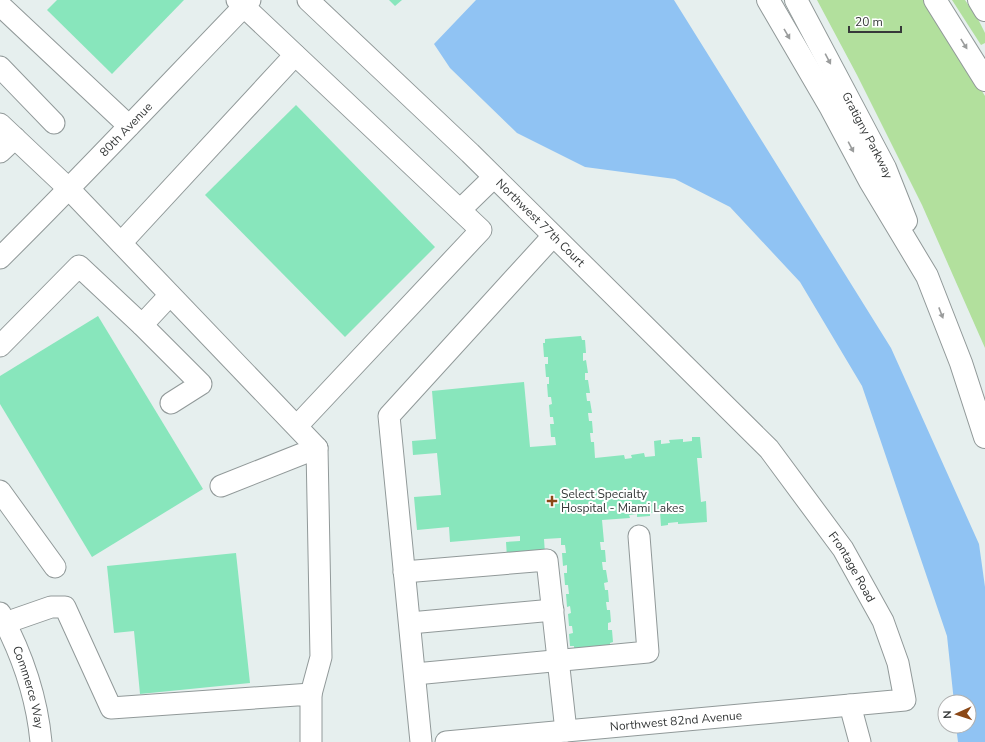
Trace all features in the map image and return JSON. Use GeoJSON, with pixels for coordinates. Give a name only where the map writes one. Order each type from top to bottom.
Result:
{"type":"FeatureCollection","features":[{"type":"Feature","properties":{"kind":"highway"},"geometry":{"type":"LineString","coordinates":[[768,0],[831,108],[870,181],[927,276],[961,362],[985,437]]}},
{"type":"Feature","properties":{"kind":"highway","name":"Gratigny Parkway"},"geometry":{"type":"LineString","coordinates":[[796,0],[886,168],[927,276]]}},
{"type":"Feature","properties":{"kind":"highway"},"geometry":{"type":"LineString","coordinates":[[935,0],[985,80]]}},
{"type":"Feature","properties":{"kind":"highway"},"geometry":{"type":"LineString","coordinates":[[979,0],[985,10]]}},
{"type":"Feature","properties":{"kind":"street","name":"Northwest 77th Court"},"geometry":{"type":"LineString","coordinates":[[308,0],[494,178],[769,449]]}},
{"type":"Feature","properties":{"kind":"street"},"geometry":{"type":"LineString","coordinates":[[244,2],[295,55],[481,230],[296,426]]}},
{"type":"Feature","properties":{"kind":"street","name":"80th Avenue"},"geometry":{"type":"LineString","coordinates":[[0,258],[69,189],[244,2]]}},
{"type":"Feature","properties":{"kind":"street"},"geometry":{"type":"LineString","coordinates":[[4,5],[129,126]]}},
{"type":"Feature","properties":{"kind":"street"},"geometry":{"type":"LineString","coordinates":[[121,243],[295,55]]}},
{"type":"Feature","properties":{"kind":"street"},"geometry":{"type":"LineString","coordinates":[[0,67],[54,123]]}},
{"type":"Feature","properties":{"kind":"street"},"geometry":{"type":"LineString","coordinates":[[0,152],[7,131],[69,189],[317,448],[321,657],[311,694],[311,742]]}},
{"type":"Feature","properties":{"kind":"street"},"geometry":{"type":"LineString","coordinates":[[460,210],[494,178]]}},
{"type":"Feature","properties":{"kind":"street"},"geometry":{"type":"LineString","coordinates":[[421,742],[389,416],[553,236]]}},
{"type":"Feature","properties":{"kind":"street"},"geometry":{"type":"LineString","coordinates":[[0,346],[79,266],[142,325],[201,384],[172,403]]}},
{"type":"Feature","properties":{"kind":"street"},"geometry":{"type":"LineString","coordinates":[[142,325],[170,295]]}},
{"type":"Feature","properties":{"kind":"street"},"geometry":{"type":"LineString","coordinates":[[221,486],[317,448]]}},
{"type":"Feature","properties":{"kind":"street","name":"Frontage Road"},"geometry":{"type":"LineString","coordinates":[[769,449],[843,549],[879,614],[898,664],[905,700]]}},
{"type":"Feature","properties":{"kind":"street"},"geometry":{"type":"LineString","coordinates":[[0,491],[55,567]]}},
{"type":"Feature","properties":{"kind":"street"},"geometry":{"type":"LineString","coordinates":[[415,674],[648,652],[640,536]]}},
{"type":"Feature","properties":{"kind":"street"},"geometry":{"type":"LineString","coordinates":[[404,572],[547,560],[566,731]]}},
{"type":"Feature","properties":{"kind":"street"},"geometry":{"type":"LineString","coordinates":[[3,618],[51,607],[65,607],[111,708],[311,694]]}},
{"type":"Feature","properties":{"kind":"street"},"geometry":{"type":"LineString","coordinates":[[410,623],[553,610]]}},
{"type":"Feature","properties":{"kind":"street","name":"Commerce Way"},"geometry":{"type":"LineString","coordinates":[[3,618],[12,637],[30,687],[41,742]]}},
{"type":"Feature","properties":{"kind":"street","name":"Northwest 82nd Avenue"},"geometry":{"type":"LineString","coordinates":[[446,742],[476,741],[566,731],[649,733],[850,705],[905,700]]}},
{"type":"Feature","properties":{"kind":"street"},"geometry":{"type":"LineString","coordinates":[[850,705],[860,742]]}},
{"type":"Feature","properties":{"kind":"green space"},"geometry":{"type":"Polygon","coordinates":[[[817,0],[926,0],[985,96],[985,348],[922,205],[857,75],[817,0]]]}},
{"type":"Feature","properties":{"kind":"green space"},"geometry":{"type":"Polygon","coordinates":[[[952,0],[965,0],[978,19],[985,33],[985,43],[981,45],[952,0]]]}},
{"type":"Feature","properties":{"kind":"water"},"geometry":{"type":"Polygon","coordinates":[[[476,0],[674,0],[891,348],[979,544],[985,587],[985,742],[958,742],[957,734],[977,734],[977,694],[953,694],[947,636],[862,386],[800,282],[730,207],[675,179],[585,167],[517,133],[450,68],[434,44],[476,0]]]}},
{"type":"Feature","properties":{"kind":"building"},"geometry":{"type":"Polygon","coordinates":[[[57,0],[184,0],[112,74],[47,10],[57,0]]]}},
{"type":"Feature","properties":{"kind":"building"},"geometry":{"type":"Polygon","coordinates":[[[389,0],[402,0],[395,6],[389,0]]]}},
{"type":"Feature","properties":{"kind":"building"},"geometry":{"type":"Polygon","coordinates":[[[296,105],[435,247],[345,337],[205,195],[296,105]]]}},
{"type":"Feature","properties":{"kind":"building"},"geometry":{"type":"Polygon","coordinates":[[[98,316],[203,489],[92,557],[0,404],[0,376],[98,316]]]}},
{"type":"Feature","properties":{"kind":"building"},"geometry":{"type":"Polygon","coordinates":[[[581,336],[582,340],[585,340],[586,353],[583,353],[583,361],[586,360],[588,373],[585,373],[585,380],[588,380],[590,393],[586,393],[587,401],[590,401],[592,413],[588,413],[589,421],[592,421],[593,433],[590,433],[591,442],[594,442],[595,458],[624,455],[625,459],[632,458],[631,455],[644,453],[645,457],[655,456],[654,441],[661,440],[661,444],[670,443],[669,440],[683,439],[683,442],[692,441],[692,437],[700,437],[702,458],[697,458],[701,502],[706,501],[707,522],[678,524],[678,522],[668,523],[668,525],[661,526],[660,512],[650,513],[650,516],[637,517],[637,514],[629,515],[630,518],[602,520],[604,542],[600,542],[601,550],[605,550],[606,562],[602,562],[603,570],[606,570],[608,582],[604,583],[605,590],[608,590],[609,602],[606,602],[607,610],[610,610],[611,622],[608,623],[608,630],[612,630],[613,642],[610,643],[610,648],[574,651],[574,646],[570,646],[569,634],[573,633],[572,626],[569,626],[568,614],[571,613],[570,606],[567,607],[566,594],[569,594],[568,585],[565,585],[564,573],[567,573],[567,565],[563,566],[562,553],[566,553],[565,545],[561,545],[561,538],[544,539],[545,554],[507,558],[506,542],[520,541],[520,536],[450,542],[449,527],[417,530],[414,497],[441,495],[437,453],[413,455],[412,441],[436,439],[432,391],[524,382],[530,447],[556,445],[555,437],[551,437],[550,424],[554,424],[553,417],[550,417],[549,405],[552,404],[551,397],[548,397],[547,384],[549,384],[549,377],[546,377],[545,364],[548,364],[548,357],[544,357],[543,343],[545,343],[545,339],[581,336]]]}},
{"type":"Feature","properties":{"kind":"building"},"geometry":{"type":"Polygon","coordinates":[[[236,553],[250,683],[140,694],[134,631],[114,633],[107,566],[236,553]]]}},
{"type":"Feature","properties":{"kind":"place","name":"Select Specialty Hospital - Miami Lakes"},"geometry":{"type":"Point","coordinates":[552,501]}}]}
